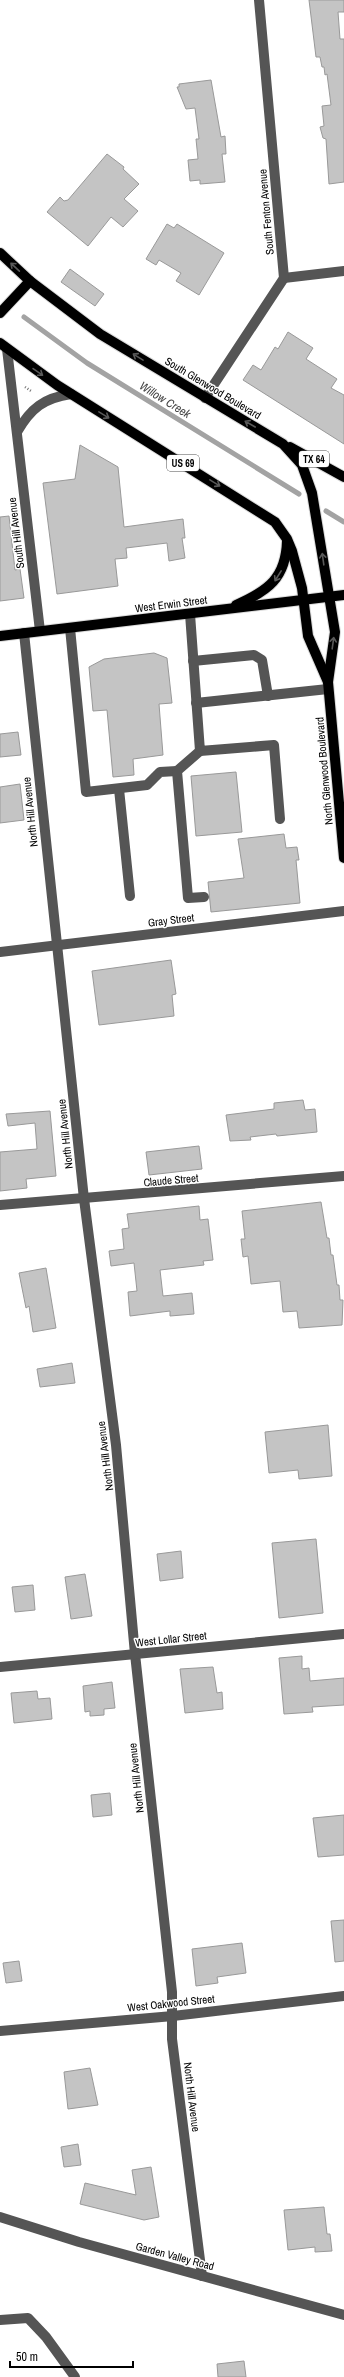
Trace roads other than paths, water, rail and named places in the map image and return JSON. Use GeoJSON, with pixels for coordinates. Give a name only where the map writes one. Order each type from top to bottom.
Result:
{"type":"FeatureCollection","features":[{"type":"Feature","properties":{"kind":"main road","name":"South Glenwood Boulevard"},"geometry":{"type":"LineString","coordinates":[[0,253],[30,281],[100,334],[283,444],[302,465],[308,478],[316,511],[328,597]]}},
{"type":"Feature","properties":{"kind":"main road"},"geometry":{"type":"LineString","coordinates":[[0,313],[30,281]]}},
{"type":"Feature","properties":{"kind":"main road","name":"US 69"},"geometry":{"type":"LineString","coordinates":[[3,346],[72,394],[270,517],[287,539],[297,568],[304,600]]}},
{"type":"Feature","properties":{"kind":"main road","name":"TX 64"},"geometry":{"type":"LineString","coordinates":[[283,444],[344,477]]}},
{"type":"Feature","properties":{"kind":"main road"},"geometry":{"type":"LineString","coordinates":[[225,610],[256,597],[274,581],[284,562],[287,539]]}},
{"type":"Feature","properties":{"kind":"main road","name":"West Erwin Street"},"geometry":{"type":"LineString","coordinates":[[0,636],[344,595]]}},
{"type":"Feature","properties":{"kind":"main road","name":"North Glenwood Boulevard"},"geometry":{"type":"LineString","coordinates":[[328,597],[335,632],[328,686],[344,858]]}},
{"type":"Feature","properties":{"kind":"main road","name":"North Glenwood Boulevard"},"geometry":{"type":"LineString","coordinates":[[304,600],[308,636],[328,686]]}},
{"type":"Feature","properties":{"kind":"street","name":"South Fenton Avenue"},"geometry":{"type":"LineString","coordinates":[[258,0],[284,278]]}},
{"type":"Feature","properties":{"kind":"street"},"geometry":{"type":"LineString","coordinates":[[205,398],[284,278],[344,270]]}},
{"type":"Feature","properties":{"kind":"street","name":"South Hill Avenue"},"geometry":{"type":"LineString","coordinates":[[3,346],[17,432],[40,631]]}},
{"type":"Feature","properties":{"kind":"street"},"geometry":{"type":"LineString","coordinates":[[17,432],[31,412],[47,399],[72,394]]}},
{"type":"Feature","properties":{"kind":"street"},"geometry":{"type":"LineString","coordinates":[[190,614],[200,751]]}},
{"type":"Feature","properties":{"kind":"street"},"geometry":{"type":"LineString","coordinates":[[70,628],[86,792],[147,785],[160,772],[177,771],[200,751],[274,745],[280,819]]}},
{"type":"Feature","properties":{"kind":"street","name":"North Hill Avenue"},"geometry":{"type":"LineString","coordinates":[[24,633],[84,1199],[116,1445],[134,1654],[173,2016],[172,2039],[202,2276]]}},
{"type":"Feature","properties":{"kind":"street"},"geometry":{"type":"LineString","coordinates":[[193,661],[254,656],[262,660],[268,696]]}},
{"type":"Feature","properties":{"kind":"street"},"geometry":{"type":"LineString","coordinates":[[196,703],[268,696],[328,686]]}},
{"type":"Feature","properties":{"kind":"street"},"geometry":{"type":"LineString","coordinates":[[177,771],[188,898],[204,897]]}},
{"type":"Feature","properties":{"kind":"street"},"geometry":{"type":"LineString","coordinates":[[119,789],[130,896]]}},
{"type":"Feature","properties":{"kind":"street","name":"Gray Street"},"geometry":{"type":"LineString","coordinates":[[0,952],[344,911]]}},
{"type":"Feature","properties":{"kind":"street","name":"Claude Street"},"geometry":{"type":"LineString","coordinates":[[0,1205],[344,1176]]}},
{"type":"Feature","properties":{"kind":"street","name":"West Lollar Street"},"geometry":{"type":"LineString","coordinates":[[0,1667],[344,1634]]}},
{"type":"Feature","properties":{"kind":"street","name":"West Oakwood Street"},"geometry":{"type":"LineString","coordinates":[[0,2031],[173,2016],[344,1996]]}},
{"type":"Feature","properties":{"kind":"street","name":"Garden Valley Road"},"geometry":{"type":"LineString","coordinates":[[0,2217],[79,2242],[344,2315]]}},
{"type":"Feature","properties":{"kind":"street"},"geometry":{"type":"LineString","coordinates":[[0,2320],[28,2318],[46,2337],[75,2377]]}},
{"type":"Feature","properties":{"kind":"waterway","name":"Willow Creek"},"geometry":{"type":"LineString","coordinates":[[24,317],[87,363],[299,494]]}},
{"type":"Feature","properties":{"kind":"waterway","name":"Willow Creek"},"geometry":{"type":"LineString","coordinates":[[326,511],[344,522]]}}]}
